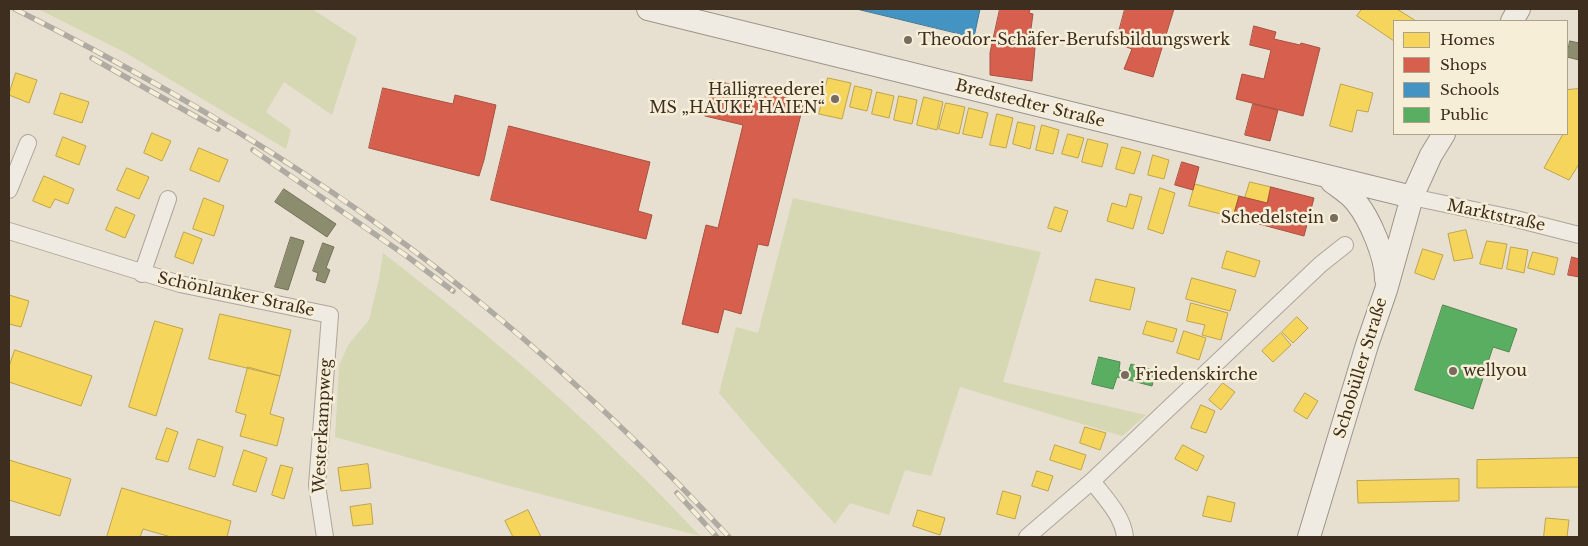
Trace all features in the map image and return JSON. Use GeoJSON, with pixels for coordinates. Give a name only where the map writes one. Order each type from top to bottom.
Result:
{"type":"FeatureCollection","features":[{"type":"Feature","properties":{"kind":"main road","name":"Bredstedter Straße"},"geometry":{"type":"LineString","coordinates":[[648,9],[1412,198]]}},
{"type":"Feature","properties":{"kind":"main road"},"geometry":{"type":"LineString","coordinates":[[1513,20],[1519,9]]}},
{"type":"Feature","properties":{"kind":"main road","name":"Schobüller Straße"},"geometry":{"type":"LineString","coordinates":[[1309,537],[1367,345],[1386,290],[1412,198],[1431,155],[1443,135]]}},
{"type":"Feature","properties":{"kind":"main road"},"geometry":{"type":"LineString","coordinates":[[1323,176],[1357,202],[1383,255],[1386,290]]}},
{"type":"Feature","properties":{"kind":"street"},"geometry":{"type":"LineString","coordinates":[[9,190],[28,143]]}},
{"type":"Feature","properties":{"kind":"street","name":"Marktstraße"},"geometry":{"type":"LineString","coordinates":[[1412,198],[1512,218],[1579,235]]}},
{"type":"Feature","properties":{"kind":"street","name":"Schönlanker Straße"},"geometry":{"type":"LineString","coordinates":[[142,274],[168,199]]}},
{"type":"Feature","properties":{"kind":"street","name":"Schönlanker Straße"},"geometry":{"type":"LineString","coordinates":[[9,231],[142,274],[180,284],[330,315]]}},
{"type":"Feature","properties":{"kind":"street"},"geometry":{"type":"LineString","coordinates":[[1027,537],[1092,482],[1321,264],[1345,246]]}},
{"type":"Feature","properties":{"kind":"street","name":"Westerkampweg"},"geometry":{"type":"LineString","coordinates":[[325,537],[317,485],[330,315]]}},
{"type":"Feature","properties":{"kind":"street"},"geometry":{"type":"LineString","coordinates":[[1092,482],[1116,512],[1125,537]]}},
{"type":"Feature","properties":{"kind":"green space"},"geometry":{"type":"Polygon","coordinates":[[[38,9],[312,9],[357,38],[332,115],[284,82],[266,112],[291,130],[286,149],[126,53],[38,9]]]}},
{"type":"Feature","properties":{"kind":"green space"},"geometry":{"type":"Polygon","coordinates":[[[793,198],[1041,252],[1003,382],[1146,415],[1122,436],[960,387],[931,476],[905,470],[889,515],[850,503],[835,524],[719,393],[736,327],[758,333],[793,198]]]}},
{"type":"Feature","properties":{"kind":"green space"},"geometry":{"type":"Polygon","coordinates":[[[383,253],[477,327],[538,379],[597,432],[700,536],[506,485],[335,437],[339,366],[348,345],[369,320],[383,253]]]}},
{"type":"Feature","properties":{"kind":"building: Homes"},"geometry":{"type":"Polygon","coordinates":[[[1362,9],[1397,9],[1414,20],[1393,20],[1393,40],[1357,16],[1362,9]]]}},
{"type":"Feature","properties":{"kind":"building: Homes"},"geometry":{"type":"Polygon","coordinates":[[[16,73],[37,80],[29,103],[9,95],[16,73]]]}},
{"type":"Feature","properties":{"kind":"building: Homes","name":"Halligreederei MS „HAUKE HAIEN“"},"geometry":{"type":"Polygon","coordinates":[[[828,78],[851,83],[842,119],[819,114],[828,78]]]}},
{"type":"Feature","properties":{"kind":"building: Homes"},"geometry":{"type":"Polygon","coordinates":[[[1341,84],[1373,93],[1368,112],[1357,110],[1352,132],[1330,126],[1341,84]]]}},
{"type":"Feature","properties":{"kind":"building: Homes"},"geometry":{"type":"Polygon","coordinates":[[[855,86],[872,90],[867,111],[850,107],[855,86]]]}},
{"type":"Feature","properties":{"kind":"building: Homes"},"geometry":{"type":"Polygon","coordinates":[[[1579,89],[1579,164],[1569,180],[1544,168],[1562,135],[1568,135],[1568,90],[1579,89]]]}},
{"type":"Feature","properties":{"kind":"building: Homes"},"geometry":{"type":"Polygon","coordinates":[[[877,92],[894,96],[889,118],[872,114],[877,92]]]}},
{"type":"Feature","properties":{"kind":"building: Homes"},"geometry":{"type":"Polygon","coordinates":[[[61,93],[89,102],[82,123],[54,114],[61,93]]]}},
{"type":"Feature","properties":{"kind":"building: Homes"},"geometry":{"type":"Polygon","coordinates":[[[899,96],[917,100],[912,124],[894,120],[899,96]]]}},
{"type":"Feature","properties":{"kind":"building: Homes"},"geometry":{"type":"Polygon","coordinates":[[[924,97],[943,102],[937,130],[917,125],[924,97]]]}},
{"type":"Feature","properties":{"kind":"building: Homes"},"geometry":{"type":"Polygon","coordinates":[[[946,103],[965,107],[959,134],[939,129],[946,103]]]}},
{"type":"Feature","properties":{"kind":"building: Homes"},"geometry":{"type":"Polygon","coordinates":[[[969,108],[988,113],[982,138],[963,134],[969,108]]]}},
{"type":"Feature","properties":{"kind":"building: Homes"},"geometry":{"type":"Polygon","coordinates":[[[997,114],[1013,118],[1006,148],[990,145],[997,114]]]}},
{"type":"Feature","properties":{"kind":"building: Homes"},"geometry":{"type":"Polygon","coordinates":[[[1018,122],[1035,126],[1030,149],[1013,144],[1018,122]]]}},
{"type":"Feature","properties":{"kind":"building: Homes"},"geometry":{"type":"Polygon","coordinates":[[[1042,125],[1059,130],[1053,154],[1036,150],[1042,125]]]}},
{"type":"Feature","properties":{"kind":"building: Homes"},"geometry":{"type":"Polygon","coordinates":[[[152,133],[171,141],[162,161],[144,153],[152,133]]]}},
{"type":"Feature","properties":{"kind":"building: Homes"},"geometry":{"type":"Polygon","coordinates":[[[1068,134],[1084,138],[1078,158],[1062,154],[1068,134]]]}},
{"type":"Feature","properties":{"kind":"building: Homes"},"geometry":{"type":"Polygon","coordinates":[[[63,137],[86,146],[79,165],[56,156],[63,137]]]}},
{"type":"Feature","properties":{"kind":"building: Homes"},"geometry":{"type":"Polygon","coordinates":[[[1088,139],[1108,144],[1102,167],[1082,162],[1088,139]]]}},
{"type":"Feature","properties":{"kind":"building: Homes"},"geometry":{"type":"Polygon","coordinates":[[[1122,147],[1141,152],[1134,174],[1116,169],[1122,147]]]}},
{"type":"Feature","properties":{"kind":"building: Homes"},"geometry":{"type":"Polygon","coordinates":[[[199,148],[228,160],[219,182],[190,170],[199,148]]]}},
{"type":"Feature","properties":{"kind":"building: Homes"},"geometry":{"type":"Polygon","coordinates":[[[1153,155],[1169,160],[1164,179],[1148,175],[1153,155]]]}},
{"type":"Feature","properties":{"kind":"building: Homes"},"geometry":{"type":"Polygon","coordinates":[[[127,168],[149,177],[139,199],[117,190],[127,168]]]}},
{"type":"Feature","properties":{"kind":"building: Homes"},"geometry":{"type":"Polygon","coordinates":[[[44,176],[74,189],[68,204],[55,199],[50,208],[33,201],[44,176]]]}},
{"type":"Feature","properties":{"kind":"building: Homes"},"geometry":{"type":"Polygon","coordinates":[[[1250,182],[1271,187],[1267,203],[1245,198],[1250,182]]]}},
{"type":"Feature","properties":{"kind":"building: Homes"},"geometry":{"type":"Polygon","coordinates":[[[1195,184],[1239,196],[1233,217],[1189,206],[1195,184]]]}},
{"type":"Feature","properties":{"kind":"building: Homes"},"geometry":{"type":"Polygon","coordinates":[[[1160,188],[1175,193],[1163,234],[1148,229],[1160,188]]]}},
{"type":"Feature","properties":{"kind":"building: Homes"},"geometry":{"type":"Polygon","coordinates":[[[1130,194],[1142,197],[1133,229],[1107,221],[1112,203],[1126,207],[1130,194]]]}},
{"type":"Feature","properties":{"kind":"building: Homes"},"geometry":{"type":"Polygon","coordinates":[[[204,198],[224,206],[214,236],[193,229],[204,198]]]}},
{"type":"Feature","properties":{"kind":"building: Homes"},"geometry":{"type":"Polygon","coordinates":[[[116,207],[135,215],[125,238],[106,230],[116,207]]]}},
{"type":"Feature","properties":{"kind":"building: Homes"},"geometry":{"type":"Polygon","coordinates":[[[1055,207],[1068,211],[1061,232],[1048,228],[1055,207]]]}},
{"type":"Feature","properties":{"kind":"building: Homes"},"geometry":{"type":"Polygon","coordinates":[[[1466,230],[1473,258],[1454,261],[1448,234],[1466,230]]]}},
{"type":"Feature","properties":{"kind":"building: Homes"},"geometry":{"type":"Polygon","coordinates":[[[184,232],[202,239],[193,264],[175,257],[184,232]]]}},
{"type":"Feature","properties":{"kind":"building: Homes"},"geometry":{"type":"Polygon","coordinates":[[[1487,241],[1507,244],[1502,269],[1480,264],[1487,241]]]}},
{"type":"Feature","properties":{"kind":"building: Homes"},"geometry":{"type":"Polygon","coordinates":[[[1511,247],[1528,250],[1524,273],[1507,269],[1511,247]]]}},
{"type":"Feature","properties":{"kind":"building: Homes"},"geometry":{"type":"Polygon","coordinates":[[[1423,249],[1443,255],[1434,280],[1415,273],[1423,249]]]}},
{"type":"Feature","properties":{"kind":"building: Homes"},"geometry":{"type":"Polygon","coordinates":[[[1227,251],[1260,261],[1255,277],[1222,268],[1227,251]]]}},
{"type":"Feature","properties":{"kind":"building: Homes"},"geometry":{"type":"Polygon","coordinates":[[[1533,252],[1558,258],[1554,275],[1528,268],[1533,252]]]}},
{"type":"Feature","properties":{"kind":"building: Homes"},"geometry":{"type":"Polygon","coordinates":[[[1192,278],[1236,290],[1230,311],[1186,299],[1192,278]]]}},
{"type":"Feature","properties":{"kind":"building: Homes"},"geometry":{"type":"Polygon","coordinates":[[[1096,279],[1135,288],[1130,310],[1090,301],[1096,279]]]}},
{"type":"Feature","properties":{"kind":"building: Homes"},"geometry":{"type":"Polygon","coordinates":[[[9,295],[29,301],[21,327],[9,324],[9,295]]]}},
{"type":"Feature","properties":{"kind":"building: Homes"},"geometry":{"type":"Polygon","coordinates":[[[1191,303],[1228,313],[1221,340],[1202,335],[1205,325],[1187,321],[1191,303]]]}},
{"type":"Feature","properties":{"kind":"building: Homes"},"geometry":{"type":"Polygon","coordinates":[[[220,314],[291,330],[280,376],[209,359],[220,314]]]}},
{"type":"Feature","properties":{"kind":"building: Homes"},"geometry":{"type":"Polygon","coordinates":[[[1297,317],[1308,328],[1293,343],[1282,332],[1297,317]]]}},
{"type":"Feature","properties":{"kind":"building: Homes"},"geometry":{"type":"Polygon","coordinates":[[[155,321],[183,329],[156,416],[129,407],[155,321]]]}},
{"type":"Feature","properties":{"kind":"building: Homes"},"geometry":{"type":"Polygon","coordinates":[[[1147,321],[1177,329],[1173,342],[1143,334],[1147,321]]]}},
{"type":"Feature","properties":{"kind":"building: Homes"},"geometry":{"type":"Polygon","coordinates":[[[1184,331],[1206,338],[1199,360],[1177,353],[1184,331]]]}},
{"type":"Feature","properties":{"kind":"building: Homes"},"geometry":{"type":"Polygon","coordinates":[[[1281,333],[1291,345],[1273,362],[1262,351],[1281,333]]]}},
{"type":"Feature","properties":{"kind":"building: Homes"},"geometry":{"type":"Polygon","coordinates":[[[15,350],[92,376],[81,406],[9,382],[9,367],[15,350]]]}},
{"type":"Feature","properties":{"kind":"building: Homes"},"geometry":{"type":"Polygon","coordinates":[[[248,367],[280,376],[270,414],[284,418],[277,446],[240,436],[246,415],[236,412],[248,367]]]}},
{"type":"Feature","properties":{"kind":"building: Homes"},"geometry":{"type":"Polygon","coordinates":[[[1223,383],[1235,392],[1221,410],[1209,400],[1223,383]]]}},
{"type":"Feature","properties":{"kind":"building: Homes"},"geometry":{"type":"Polygon","coordinates":[[[1305,393],[1318,401],[1307,419],[1294,411],[1305,393]]]}},
{"type":"Feature","properties":{"kind":"building: Homes"},"geometry":{"type":"Polygon","coordinates":[[[1201,405],[1215,411],[1206,433],[1191,428],[1201,405]]]}},
{"type":"Feature","properties":{"kind":"building: Homes"},"geometry":{"type":"Polygon","coordinates":[[[1085,427],[1106,433],[1100,450],[1080,443],[1085,427]]]}},
{"type":"Feature","properties":{"kind":"building: Homes"},"geometry":{"type":"Polygon","coordinates":[[[167,428],[178,432],[168,462],[156,459],[167,428]]]}},
{"type":"Feature","properties":{"kind":"building: Homes"},"geometry":{"type":"Polygon","coordinates":[[[198,439],[223,447],[215,477],[189,469],[198,439]]]}},
{"type":"Feature","properties":{"kind":"building: Homes"},"geometry":{"type":"Polygon","coordinates":[[[1055,445],[1086,455],[1081,470],[1050,460],[1055,445]]]}},
{"type":"Feature","properties":{"kind":"building: Homes"},"geometry":{"type":"Polygon","coordinates":[[[1183,445],[1204,456],[1197,471],[1175,459],[1183,445]]]}},
{"type":"Feature","properties":{"kind":"building: Homes"},"geometry":{"type":"Polygon","coordinates":[[[244,450],[267,458],[256,492],[233,485],[244,450]]]}},
{"type":"Feature","properties":{"kind":"building: Homes"},"geometry":{"type":"Polygon","coordinates":[[[1579,458],[1579,487],[1477,488],[1477,460],[1579,458]]]}},
{"type":"Feature","properties":{"kind":"building: Homes"},"geometry":{"type":"Polygon","coordinates":[[[9,460],[71,479],[60,516],[9,500],[9,460]]]}},
{"type":"Feature","properties":{"kind":"building: Homes"},"geometry":{"type":"Polygon","coordinates":[[[368,464],[371,488],[341,491],[338,468],[368,464]]]}},
{"type":"Feature","properties":{"kind":"building: Homes"},"geometry":{"type":"Polygon","coordinates":[[[281,465],[293,468],[284,499],[272,495],[281,465]]]}},
{"type":"Feature","properties":{"kind":"building: Homes"},"geometry":{"type":"Polygon","coordinates":[[[1037,471],[1053,476],[1048,491],[1032,486],[1037,471]]]}},
{"type":"Feature","properties":{"kind":"building: Homes"},"geometry":{"type":"Polygon","coordinates":[[[1459,479],[1459,501],[1358,503],[1357,481],[1459,479]]]}},
{"type":"Feature","properties":{"kind":"building: Homes"},"geometry":{"type":"Polygon","coordinates":[[[122,488],[231,521],[227,537],[171,537],[143,529],[140,537],[107,537],[122,488]]]}},
{"type":"Feature","properties":{"kind":"building: Homes"},"geometry":{"type":"Polygon","coordinates":[[[1003,491],[1021,496],[1015,519],[997,514],[1003,491]]]}},
{"type":"Feature","properties":{"kind":"building: Homes"},"geometry":{"type":"Polygon","coordinates":[[[1208,496],[1235,503],[1231,522],[1203,516],[1208,496]]]}},
{"type":"Feature","properties":{"kind":"building: Homes"},"geometry":{"type":"Polygon","coordinates":[[[371,504],[373,524],[353,526],[350,507],[371,504]]]}},
{"type":"Feature","properties":{"kind":"building: Homes"},"geometry":{"type":"Polygon","coordinates":[[[528,510],[541,537],[513,537],[505,521],[528,510]]]}},
{"type":"Feature","properties":{"kind":"building: Homes"},"geometry":{"type":"Polygon","coordinates":[[[918,510],[945,518],[940,535],[913,526],[918,510]]]}},
{"type":"Feature","properties":{"kind":"building: Homes"},"geometry":{"type":"Polygon","coordinates":[[[1546,518],[1569,520],[1567,537],[1544,537],[1546,518]]]}},
{"type":"Feature","properties":{"kind":"building: Shops"},"geometry":{"type":"Polygon","coordinates":[[[1000,9],[1030,9],[1029,13],[1033,14],[1030,36],[1036,37],[1032,81],[990,75],[990,53],[1000,9]]]}},
{"type":"Feature","properties":{"kind":"building: Shops"},"geometry":{"type":"Polygon","coordinates":[[[1125,9],[1174,9],[1153,77],[1124,69],[1132,49],[1116,43],[1125,9]]]}},
{"type":"Feature","properties":{"kind":"building: Shops"},"geometry":{"type":"Polygon","coordinates":[[[1254,26],[1276,32],[1274,39],[1320,48],[1303,116],[1236,99],[1242,74],[1264,79],[1271,50],[1250,45],[1254,26]]]}},
{"type":"Feature","properties":{"kind":"building: Shops"},"geometry":{"type":"Polygon","coordinates":[[[713,80],[804,102],[768,246],[758,244],[741,314],[724,309],[718,333],[682,324],[706,225],[718,228],[743,125],[705,116],[713,80]]]}},
{"type":"Feature","properties":{"kind":"building: Shops"},"geometry":{"type":"Polygon","coordinates":[[[383,88],[453,104],[455,95],[496,105],[479,176],[369,148],[383,88]]]}},
{"type":"Feature","properties":{"kind":"building: Shops"},"geometry":{"type":"Polygon","coordinates":[[[1253,104],[1278,110],[1270,141],[1245,135],[1253,104]]]}},
{"type":"Feature","properties":{"kind":"building: Shops"},"geometry":{"type":"Polygon","coordinates":[[[509,126],[650,162],[638,211],[652,215],[646,239],[491,200],[509,126]]]}},
{"type":"Feature","properties":{"kind":"building: Shops"},"geometry":{"type":"Polygon","coordinates":[[[1182,162],[1199,167],[1193,190],[1175,185],[1182,162]]]}},
{"type":"Feature","properties":{"kind":"building: Shops"},"geometry":{"type":"Polygon","coordinates":[[[1271,187],[1314,198],[1304,236],[1233,217],[1239,196],[1267,203],[1271,187]]]}},
{"type":"Feature","properties":{"kind":"building: Shops"},"geometry":{"type":"Polygon","coordinates":[[[1572,257],[1579,259],[1579,277],[1568,275],[1572,257]]]}},
{"type":"Feature","properties":{"kind":"building: Schools"},"geometry":{"type":"Polygon","coordinates":[[[857,9],[980,9],[974,37],[857,9]]]}},
{"type":"Feature","properties":{"kind":"building: Public","name":"wellyou"},"geometry":{"type":"Polygon","coordinates":[[[1443,305],[1517,329],[1509,352],[1493,347],[1473,409],[1415,390],[1443,305]]]}},
{"type":"Feature","properties":{"kind":"building: Public","name":"Friedenskirche"},"geometry":{"type":"Polygon","coordinates":[[[1099,357],[1120,362],[1119,370],[1128,373],[1131,364],[1156,371],[1152,386],[1117,377],[1113,389],[1092,384],[1099,357]]]}},
{"type":"Feature","properties":{"kind":"building: Industry"},"geometry":{"type":"Polygon","coordinates":[[[1570,41],[1579,43],[1579,60],[1568,57],[1570,41]]]}},
{"type":"Feature","properties":{"kind":"building: Industry"},"geometry":{"type":"Polygon","coordinates":[[[284,189],[336,224],[327,237],[275,202],[284,189]]]}},
{"type":"Feature","properties":{"kind":"building: Industry"},"geometry":{"type":"Polygon","coordinates":[[[291,237],[304,241],[288,290],[275,287],[291,237]]]}},
{"type":"Feature","properties":{"kind":"building: Industry"},"geometry":{"type":"Polygon","coordinates":[[[323,243],[334,247],[326,268],[330,270],[325,283],[316,280],[318,273],[313,271],[323,243]]]}},
{"type":"Feature","properties":{"kind":"railway"},"geometry":{"type":"LineString","coordinates":[[15,9],[124,66],[230,127],[358,210],[415,252],[471,295],[578,387],[630,436],[729,537]]}},
{"type":"Feature","properties":{"kind":"railway"},"geometry":{"type":"LineString","coordinates":[[92,58],[218,129]]}},
{"type":"Feature","properties":{"kind":"railway"},"geometry":{"type":"LineString","coordinates":[[253,150],[408,257],[453,291]]}},
{"type":"Feature","properties":{"kind":"railway"},"geometry":{"type":"LineString","coordinates":[[677,493],[717,537]]}},
{"type":"Feature","properties":{"kind":"place","name":"Theodor-Schäfer-Berufsbildungswerk"},"geometry":{"type":"Point","coordinates":[908,40]}},
{"type":"Feature","properties":{"kind":"place","name":"Halligreederei MS „HAUKE HAIEN“"},"geometry":{"type":"Point","coordinates":[835,99]}},
{"type":"Feature","properties":{"kind":"place","name":"Schedelstein"},"geometry":{"type":"Point","coordinates":[1334,218]}},
{"type":"Feature","properties":{"kind":"place","name":"wellyou"},"geometry":{"type":"Point","coordinates":[1453,371]}},
{"type":"Feature","properties":{"kind":"place","name":"Friedenskirche"},"geometry":{"type":"Point","coordinates":[1125,375]}}]}
